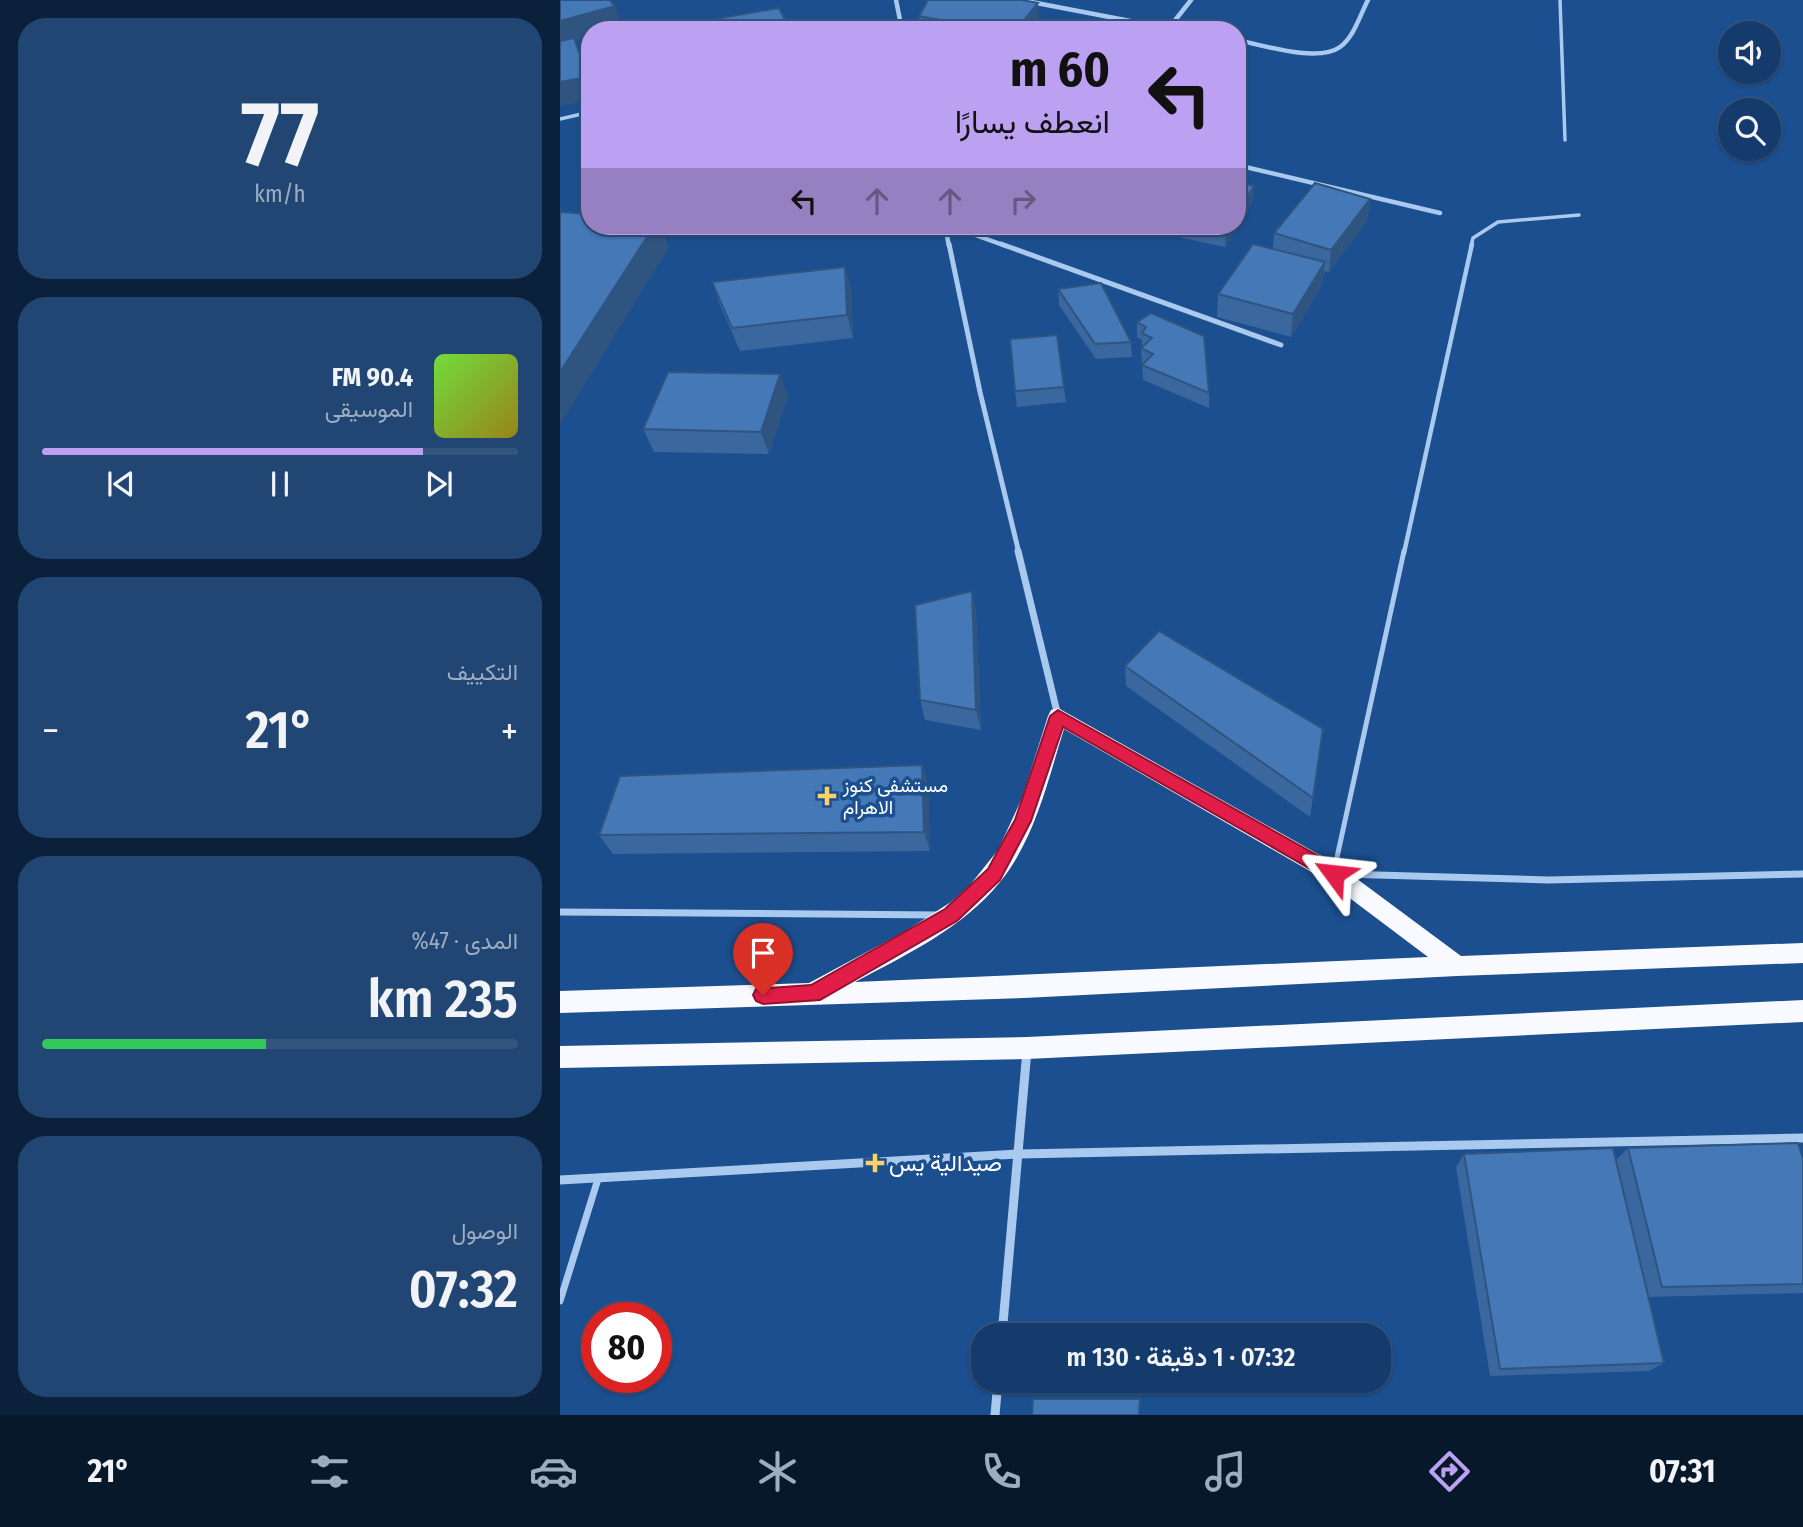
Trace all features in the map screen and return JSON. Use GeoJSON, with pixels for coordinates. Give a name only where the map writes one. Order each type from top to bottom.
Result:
{"type":"FeatureCollection","features":[{"type":"Feature","properties":{"kind":"highway"},"geometry":{"type":"LineString","coordinates":[[813,993],[951,915],[994,874],[1023,821],[1058,716],[1334,874],[1457,966]]}},
{"type":"Feature","properties":{"kind":"highway"},"geometry":{"type":"LineString","coordinates":[[560,1002],[1024,988],[1457,966],[1803,953]]}},
{"type":"Feature","properties":{"kind":"highway"},"geometry":{"type":"LineString","coordinates":[[560,1056],[1027,1048],[1803,1011]]}},
{"type":"Feature","properties":{"kind":"street"},"geometry":{"type":"LineString","coordinates":[[896,0],[900,21]]}},
{"type":"Feature","properties":{"kind":"street"},"geometry":{"type":"LineString","coordinates":[[1021,0],[1132,21]]}},
{"type":"Feature","properties":{"kind":"street"},"geometry":{"type":"LineString","coordinates":[[1175,21],[1192,0]]}},
{"type":"Feature","properties":{"kind":"street"},"geometry":{"type":"LineString","coordinates":[[1246,42],[1311,53],[1332,52],[1342,46],[1368,0]]}},
{"type":"Feature","properties":{"kind":"street"},"geometry":{"type":"LineString","coordinates":[[1246,168],[1440,213]]}},
{"type":"Feature","properties":{"kind":"street"},"geometry":{"type":"LineString","coordinates":[[949,235],[980,392],[1058,716]]}},
{"type":"Feature","properties":{"kind":"street"},"geometry":{"type":"LineString","coordinates":[[972,235],[1281,345]]}},
{"type":"Feature","properties":{"kind":"street"},"geometry":{"type":"LineString","coordinates":[[1334,874],[1549,880],[1803,874]]}},
{"type":"Feature","properties":{"kind":"street"},"geometry":{"type":"LineString","coordinates":[[560,912],[951,915]]}},
{"type":"Feature","properties":{"kind":"street"},"geometry":{"type":"LineString","coordinates":[[1004,1323],[1027,1048]]}},
{"type":"Feature","properties":{"kind":"street"},"geometry":{"type":"LineString","coordinates":[[560,1181],[1020,1154],[1803,1138]]}},
{"type":"Feature","properties":{"kind":"street"},"geometry":{"type":"LineString","coordinates":[[995,1415],[997,1393]]}},
{"type":"Feature","properties":{"kind":"lane"},"geometry":{"type":"LineString","coordinates":[[1560,0],[1565,140]]}},
{"type":"Feature","properties":{"kind":"lane"},"geometry":{"type":"LineString","coordinates":[[560,119],[581,114]]}},
{"type":"Feature","properties":{"kind":"lane"},"geometry":{"type":"LineString","coordinates":[[1334,874],[1473,238],[1498,222],[1579,215]]}},
{"type":"Feature","properties":{"kind":"lane"},"geometry":{"type":"LineString","coordinates":[[560,1301],[598,1179]]}},
{"type":"Feature","properties":{"kind":"building"},"geometry":{"type":"Polygon","coordinates":[[[560,0],[610,0],[615,6],[560,21],[560,0]]]}},
{"type":"Feature","properties":{"kind":"building"},"geometry":{"type":"Polygon","coordinates":[[[928,0],[1022,0],[1038,3],[1023,21],[945,21],[919,16],[928,0]]]}},
{"type":"Feature","properties":{"kind":"building"},"geometry":{"type":"Polygon","coordinates":[[[779,8],[786,21],[716,21],[715,19],[779,8]]]}},
{"type":"Feature","properties":{"kind":"building"},"geometry":{"type":"Polygon","coordinates":[[[574,38],[581,58],[581,78],[560,82],[560,41],[574,38]]]}},
{"type":"Feature","properties":{"kind":"building"},"geometry":{"type":"Polygon","coordinates":[[[1315,183],[1370,199],[1331,250],[1274,233],[1315,183]]]}},
{"type":"Feature","properties":{"kind":"building"},"geometry":{"type":"Polygon","coordinates":[[[1246,184],[1254,186],[1246,199],[1246,184]]]}},
{"type":"Feature","properties":{"kind":"building"},"geometry":{"type":"Polygon","coordinates":[[[560,212],[581,213],[581,235],[648,235],[560,372],[560,212]]]}},
{"type":"Feature","properties":{"kind":"building"},"geometry":{"type":"Polygon","coordinates":[[[1253,244],[1325,262],[1293,314],[1218,294],[1253,244]]]}},
{"type":"Feature","properties":{"kind":"building"},"geometry":{"type":"Polygon","coordinates":[[[845,267],[847,315],[732,328],[712,282],[845,267]]]}},
{"type":"Feature","properties":{"kind":"building"},"geometry":{"type":"Polygon","coordinates":[[[1101,283],[1131,342],[1095,344],[1058,289],[1101,283]]]}},
{"type":"Feature","properties":{"kind":"building"},"geometry":{"type":"Polygon","coordinates":[[[1151,313],[1204,336],[1209,393],[1142,365],[1153,354],[1141,348],[1152,338],[1142,333],[1146,327],[1137,322],[1151,313]]]}},
{"type":"Feature","properties":{"kind":"building"},"geometry":{"type":"Polygon","coordinates":[[[1057,335],[1064,387],[1015,391],[1010,339],[1057,335]]]}},
{"type":"Feature","properties":{"kind":"building"},"geometry":{"type":"Polygon","coordinates":[[[668,372],[780,374],[761,432],[643,429],[668,372]]]}},
{"type":"Feature","properties":{"kind":"building"},"geometry":{"type":"Polygon","coordinates":[[[972,591],[976,710],[920,700],[915,605],[972,591]]]}},
{"type":"Feature","properties":{"kind":"building"},"geometry":{"type":"Polygon","coordinates":[[[1159,631],[1323,729],[1313,798],[1125,666],[1159,631]]]}},
{"type":"Feature","properties":{"kind":"building"},"geometry":{"type":"Polygon","coordinates":[[[922,765],[924,832],[599,835],[620,776],[922,765]]]}},
{"type":"Feature","properties":{"kind":"building"},"geometry":{"type":"Polygon","coordinates":[[[1798,1143],[1803,1159],[1803,1284],[1662,1287],[1628,1148],[1798,1143]]]}},
{"type":"Feature","properties":{"kind":"building"},"geometry":{"type":"Polygon","coordinates":[[[1613,1148],[1664,1363],[1500,1369],[1464,1154],[1613,1148]]]}},
{"type":"Feature","properties":{"kind":"building"},"geometry":{"type":"Polygon","coordinates":[[[1033,1399],[1140,1399],[1139,1415],[1032,1415],[1033,1399]]]}},
{"type":"Feature","properties":{"kind":"place","name":"مستشفى كنوز الاهرام"},"geometry":{"type":"Point","coordinates":[827,796]}},
{"type":"Feature","properties":{"kind":"place","name":"صيدالية يس"},"geometry":{"type":"Point","coordinates":[875,1163]}},
{"type":"Feature","properties":{"kind":"route"},"geometry":{"type":"LineString","coordinates":[[763,995],[813,993],[951,915],[994,874],[1023,821],[1058,716],[1334,874]]}}]}
